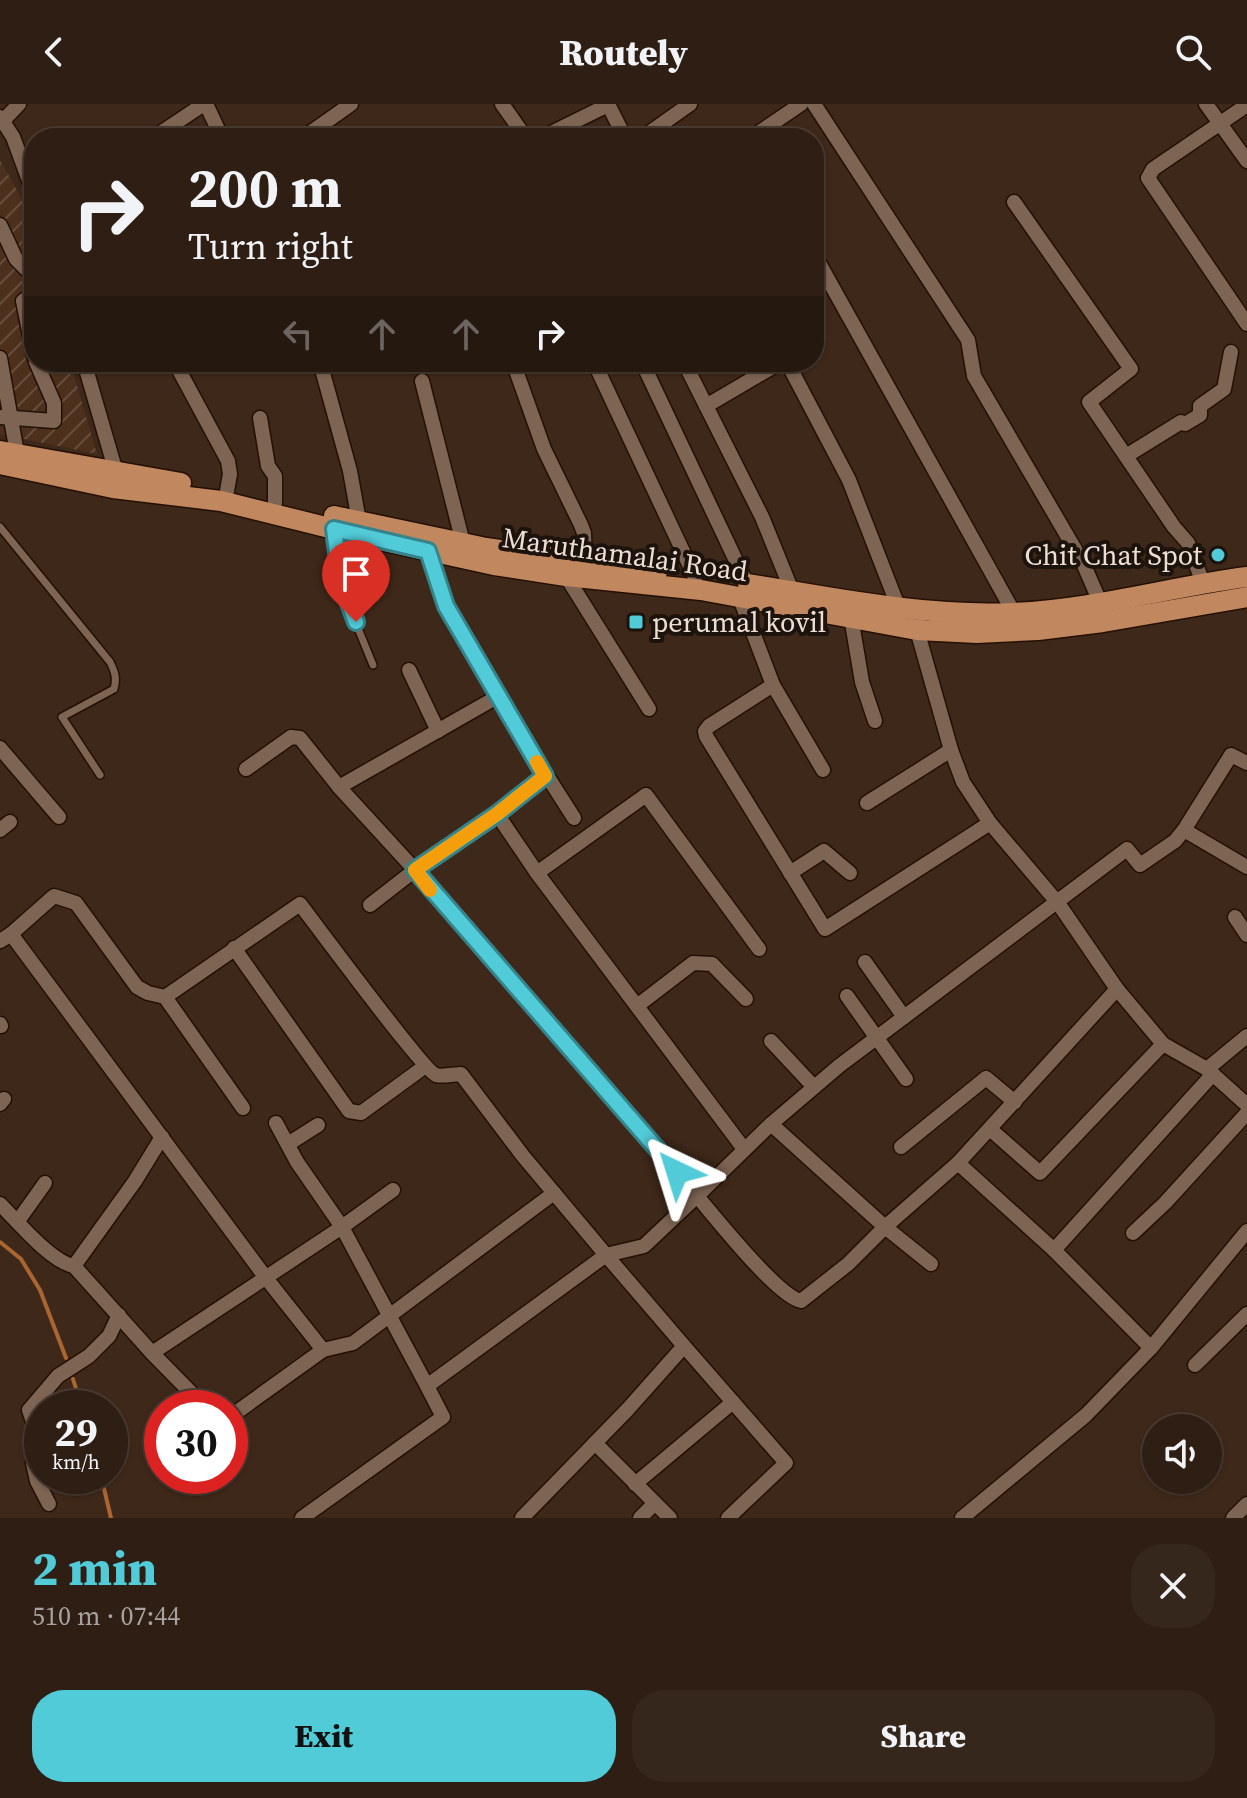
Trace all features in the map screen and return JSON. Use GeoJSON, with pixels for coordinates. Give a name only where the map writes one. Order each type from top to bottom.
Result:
{"type":"FeatureCollection","features":[{"type":"Feature","properties":{"kind":"main road","name":"Maruthamalai Road"},"geometry":{"type":"LineString","coordinates":[[6,456],[221,501],[334,529],[428,543],[463,543],[695,577],[851,617],[918,620],[1014,613],[1247,577]]}},
{"type":"Feature","properties":{"kind":"main road","name":"Maruthamalai Road"},"geometry":{"type":"LineString","coordinates":[[114,480],[227,491],[359,521],[494,565],[701,590],[792,591],[898,606],[918,620],[977,633],[1103,622],[1247,597]]}},
{"type":"Feature","properties":{"kind":"street"},"geometry":{"type":"LineString","coordinates":[[19,104],[1,119],[24,157]]}},
{"type":"Feature","properties":{"kind":"street"},"geometry":{"type":"LineString","coordinates":[[168,128],[205,104],[217,128]]}},
{"type":"Feature","properties":{"kind":"street"},"geometry":{"type":"LineString","coordinates":[[325,128],[351,104]]}},
{"type":"Feature","properties":{"kind":"street"},"geometry":{"type":"LineString","coordinates":[[502,104],[519,128]]}},
{"type":"Feature","properties":{"kind":"street"},"geometry":{"type":"LineString","coordinates":[[561,128],[608,104],[620,128]]}},
{"type":"Feature","properties":{"kind":"street"},"geometry":{"type":"LineString","coordinates":[[656,128],[690,104]]}},
{"type":"Feature","properties":{"kind":"street"},"geometry":{"type":"LineString","coordinates":[[766,128],[801,104]]}},
{"type":"Feature","properties":{"kind":"street"},"geometry":{"type":"LineString","coordinates":[[814,104],[968,340],[974,376],[1083,563],[1100,602]]}},
{"type":"Feature","properties":{"kind":"street"},"geometry":{"type":"LineString","coordinates":[[1206,104],[1247,161]]}},
{"type":"Feature","properties":{"kind":"street"},"geometry":{"type":"LineString","coordinates":[[1247,105],[1153,169],[1148,178],[1247,324]]}},
{"type":"Feature","properties":{"kind":"street"},"geometry":{"type":"LineString","coordinates":[[1014,202],[1131,369],[1089,402],[1188,543],[1203,583]]}},
{"type":"Feature","properties":{"kind":"street"},"geometry":{"type":"LineString","coordinates":[[0,225],[16,259],[24,267]]}},
{"type":"Feature","properties":{"kind":"street"},"geometry":{"type":"LineString","coordinates":[[824,272],[1014,613]]}},
{"type":"Feature","properties":{"kind":"street"},"geometry":{"type":"LineString","coordinates":[[1126,456],[1139,451],[1181,422],[1185,424],[1200,415],[1200,406],[1224,389],[1231,352]]}},
{"type":"Feature","properties":{"kind":"street"},"geometry":{"type":"LineString","coordinates":[[0,358],[6,456]]}},
{"type":"Feature","properties":{"kind":"street"},"geometry":{"type":"LineString","coordinates":[[5,418],[54,421],[54,403],[40,372]]}},
{"type":"Feature","properties":{"kind":"street"},"geometry":{"type":"LineString","coordinates":[[87,372],[114,480]]}},
{"type":"Feature","properties":{"kind":"street"},"geometry":{"type":"LineString","coordinates":[[180,372],[228,461],[230,474],[227,491]]}},
{"type":"Feature","properties":{"kind":"street"},"geometry":{"type":"LineString","coordinates":[[323,372],[350,471],[359,521]]}},
{"type":"Feature","properties":{"kind":"street"},"geometry":{"type":"LineString","coordinates":[[517,372],[544,449],[584,533],[585,562]]}},
{"type":"Feature","properties":{"kind":"street"},"geometry":{"type":"LineString","coordinates":[[599,372],[695,577]]}},
{"type":"Feature","properties":{"kind":"street"},"geometry":{"type":"LineString","coordinates":[[646,372],[743,590],[773,685],[823,770]]}},
{"type":"Feature","properties":{"kind":"street"},"geometry":{"type":"LineString","coordinates":[[689,372],[762,517],[792,591]]}},
{"type":"Feature","properties":{"kind":"street"},"geometry":{"type":"LineString","coordinates":[[706,406],[764,372]]}},
{"type":"Feature","properties":{"kind":"street"},"geometry":{"type":"LineString","coordinates":[[792,372],[849,480],[898,606]]}},
{"type":"Feature","properties":{"kind":"street"},"geometry":{"type":"LineString","coordinates":[[422,381],[463,543]]}},
{"type":"Feature","properties":{"kind":"street"},"geometry":{"type":"LineString","coordinates":[[260,418],[268,466],[275,476],[275,503]]}},
{"type":"Feature","properties":{"kind":"street"},"geometry":{"type":"LineString","coordinates":[[428,543],[446,606],[497,697],[574,818]]}},
{"type":"Feature","properties":{"kind":"street"},"geometry":{"type":"LineString","coordinates":[[566,576],[649,709]]}},
{"type":"Feature","properties":{"kind":"street"},"geometry":{"type":"LineString","coordinates":[[851,617],[862,682],[875,721]]}},
{"type":"Feature","properties":{"kind":"street"},"geometry":{"type":"LineString","coordinates":[[918,620],[951,750],[963,782],[990,823],[1058,903],[1117,989],[1163,1044],[1210,1071],[1247,1105]]}},
{"type":"Feature","properties":{"kind":"street"},"geometry":{"type":"LineString","coordinates":[[409,670],[438,731]]}},
{"type":"Feature","properties":{"kind":"street"},"geometry":{"type":"LineString","coordinates":[[773,685],[705,731],[825,929],[990,823]]}},
{"type":"Feature","properties":{"kind":"street"},"geometry":{"type":"LineString","coordinates":[[339,787],[497,697]]}},
{"type":"Feature","properties":{"kind":"street"},"geometry":{"type":"LineString","coordinates":[[246,769],[291,737],[300,738],[339,787],[415,870],[697,1196],[777,1285],[795,1300],[801,1301],[848,1264],[958,1163],[1117,989]]}},
{"type":"Feature","properties":{"kind":"street"},"geometry":{"type":"LineString","coordinates":[[0,748],[59,817]]}},
{"type":"Feature","properties":{"kind":"street"},"geometry":{"type":"LineString","coordinates":[[867,803],[951,750]]}},
{"type":"Feature","properties":{"kind":"street"},"geometry":{"type":"LineString","coordinates":[[427,1386],[606,1255],[644,1246],[744,1149],[814,1087],[1127,849],[1140,865],[1175,841],[1231,755],[1247,763]]}},
{"type":"Feature","properties":{"kind":"street"},"geometry":{"type":"LineString","coordinates":[[370,905],[545,776]]}},
{"type":"Feature","properties":{"kind":"street"},"geometry":{"type":"LineString","coordinates":[[537,873],[646,795],[759,949]]}},
{"type":"Feature","properties":{"kind":"street"},"geometry":{"type":"LineString","coordinates":[[497,814],[537,873],[744,1149]]}},
{"type":"Feature","properties":{"kind":"street"},"geometry":{"type":"LineString","coordinates":[[1184,830],[1247,867]]}},
{"type":"Feature","properties":{"kind":"street"},"geometry":{"type":"LineString","coordinates":[[790,873],[824,851],[850,873]]}},
{"type":"Feature","properties":{"kind":"street"},"geometry":{"type":"LineString","coordinates":[[243,1108],[165,997],[137,987],[76,903],[54,896],[6,938],[323,1350]]}},
{"type":"Feature","properties":{"kind":"street"},"geometry":{"type":"LineString","coordinates":[[165,997],[300,904],[424,1067],[436,1075],[461,1074],[554,1193],[786,1463],[728,1518]]}},
{"type":"Feature","properties":{"kind":"street"},"geometry":{"type":"LineString","coordinates":[[1235,917],[1247,935]]}},
{"type":"Feature","properties":{"kind":"street"},"geometry":{"type":"LineString","coordinates":[[234,948],[349,1111],[361,1113],[424,1067]]}},
{"type":"Feature","properties":{"kind":"street"},"geometry":{"type":"LineString","coordinates":[[865,962],[904,1017]]}},
{"type":"Feature","properties":{"kind":"street"},"geometry":{"type":"LineString","coordinates":[[637,1006],[693,963],[712,964],[746,999]]}},
{"type":"Feature","properties":{"kind":"street"},"geometry":{"type":"LineString","coordinates":[[847,996],[906,1079]]}},
{"type":"Feature","properties":{"kind":"street"},"geometry":{"type":"LineString","coordinates":[[1054,1250],[1210,1071],[1247,1036]]}},
{"type":"Feature","properties":{"kind":"street"},"geometry":{"type":"LineString","coordinates":[[771,1041],[814,1087]]}},
{"type":"Feature","properties":{"kind":"street"},"geometry":{"type":"LineString","coordinates":[[990,1129],[1040,1173],[1163,1044]]}},
{"type":"Feature","properties":{"kind":"street"},"geometry":{"type":"LineString","coordinates":[[901,1147],[986,1078],[1015,1102]]}},
{"type":"Feature","properties":{"kind":"street"},"geometry":{"type":"LineString","coordinates":[[1133,1233],[1165,1203],[1247,1113]]}},
{"type":"Feature","properties":{"kind":"street"},"geometry":{"type":"LineString","coordinates":[[276,1123],[297,1162],[342,1227],[443,1417],[302,1518]]}},
{"type":"Feature","properties":{"kind":"street"},"geometry":{"type":"LineString","coordinates":[[771,1124],[885,1227],[931,1264]]}},
{"type":"Feature","properties":{"kind":"street"},"geometry":{"type":"LineString","coordinates":[[288,1144],[318,1125]]}},
{"type":"Feature","properties":{"kind":"street"},"geometry":{"type":"LineString","coordinates":[[74,1266],[135,1181],[162,1137]]}},
{"type":"Feature","properties":{"kind":"street"},"geometry":{"type":"LineString","coordinates":[[958,1163],[1054,1250],[1151,1348]]}},
{"type":"Feature","properties":{"kind":"street"},"geometry":{"type":"LineString","coordinates":[[18,1221],[45,1183]]}},
{"type":"Feature","properties":{"kind":"street"},"geometry":{"type":"LineString","coordinates":[[152,1353],[393,1190]]}},
{"type":"Feature","properties":{"kind":"street"},"geometry":{"type":"LineString","coordinates":[[248,1404],[323,1350],[353,1343],[554,1193]]}},
{"type":"Feature","properties":{"kind":"street"},"geometry":{"type":"LineString","coordinates":[[0,1204],[65,1264],[74,1266],[188,1390]]}},
{"type":"Feature","properties":{"kind":"street"},"geometry":{"type":"LineString","coordinates":[[962,1518],[1086,1415],[1151,1348],[1246,1234]]}},
{"type":"Feature","properties":{"kind":"street"},"geometry":{"type":"LineString","coordinates":[[1195,1365],[1247,1314]]}},
{"type":"Feature","properties":{"kind":"street"},"geometry":{"type":"LineString","coordinates":[[49,1504],[37,1481],[33,1463],[39,1439],[29,1410],[58,1376],[89,1356],[109,1336],[119,1315]]}},
{"type":"Feature","properties":{"kind":"street"},"geometry":{"type":"LineString","coordinates":[[522,1518],[684,1346]]}},
{"type":"Feature","properties":{"kind":"street"},"geometry":{"type":"LineString","coordinates":[[635,1484],[733,1402]]}},
{"type":"Feature","properties":{"kind":"street"},"geometry":{"type":"LineString","coordinates":[[595,1443],[670,1518]]}},
{"type":"Feature","properties":{"kind":"street"},"geometry":{"type":"LineString","coordinates":[[640,1518],[655,1503]]}},
{"type":"Feature","properties":{"kind":"street"},"geometry":{"type":"LineString","coordinates":[[1233,1518],[1247,1504]]}},
{"type":"Feature","properties":{"kind":"lane"},"geometry":{"type":"LineString","coordinates":[[0,527],[115,672],[114,689],[62,717],[100,775]]}},
{"type":"Feature","properties":{"kind":"lane"},"geometry":{"type":"LineString","coordinates":[[334,529],[344,594],[373,665]]}},
{"type":"Feature","properties":{"kind":"shaded area"},"geometry":{"type":"Polygon","coordinates":[[[0,160],[24,206],[24,372],[73,372],[97,454],[0,434],[0,160]]]}},
{"type":"Feature","properties":{"kind":"waterway"},"geometry":{"type":"LineString","coordinates":[[0,1242],[21,1259],[40,1290],[66,1358]]}},
{"type":"Feature","properties":{"kind":"waterway"},"geometry":{"type":"LineString","coordinates":[[73,1379],[76,1390]]}},
{"type":"Feature","properties":{"kind":"waterway"},"geometry":{"type":"LineString","coordinates":[[105,1494],[111,1518]]}},
{"type":"Feature","properties":{"kind":"slow traffic"},"geometry":{"type":"LineString","coordinates":[[430,890],[415,870],[497,814],[545,776],[537,762]]}},
{"type":"Feature","properties":{"kind":"place","name":"Chit Chat Spot"},"geometry":{"type":"Point","coordinates":[1218,555]}},
{"type":"Feature","properties":{"kind":"place","name":"perumal kovil"},"geometry":{"type":"Point","coordinates":[636,622]}},
{"type":"Feature","properties":{"kind":"route"},"geometry":{"type":"LineString","coordinates":[[356,622],[341,582],[334,529],[428,551],[446,606],[545,776],[497,814],[415,870],[677,1172]]}}]}
